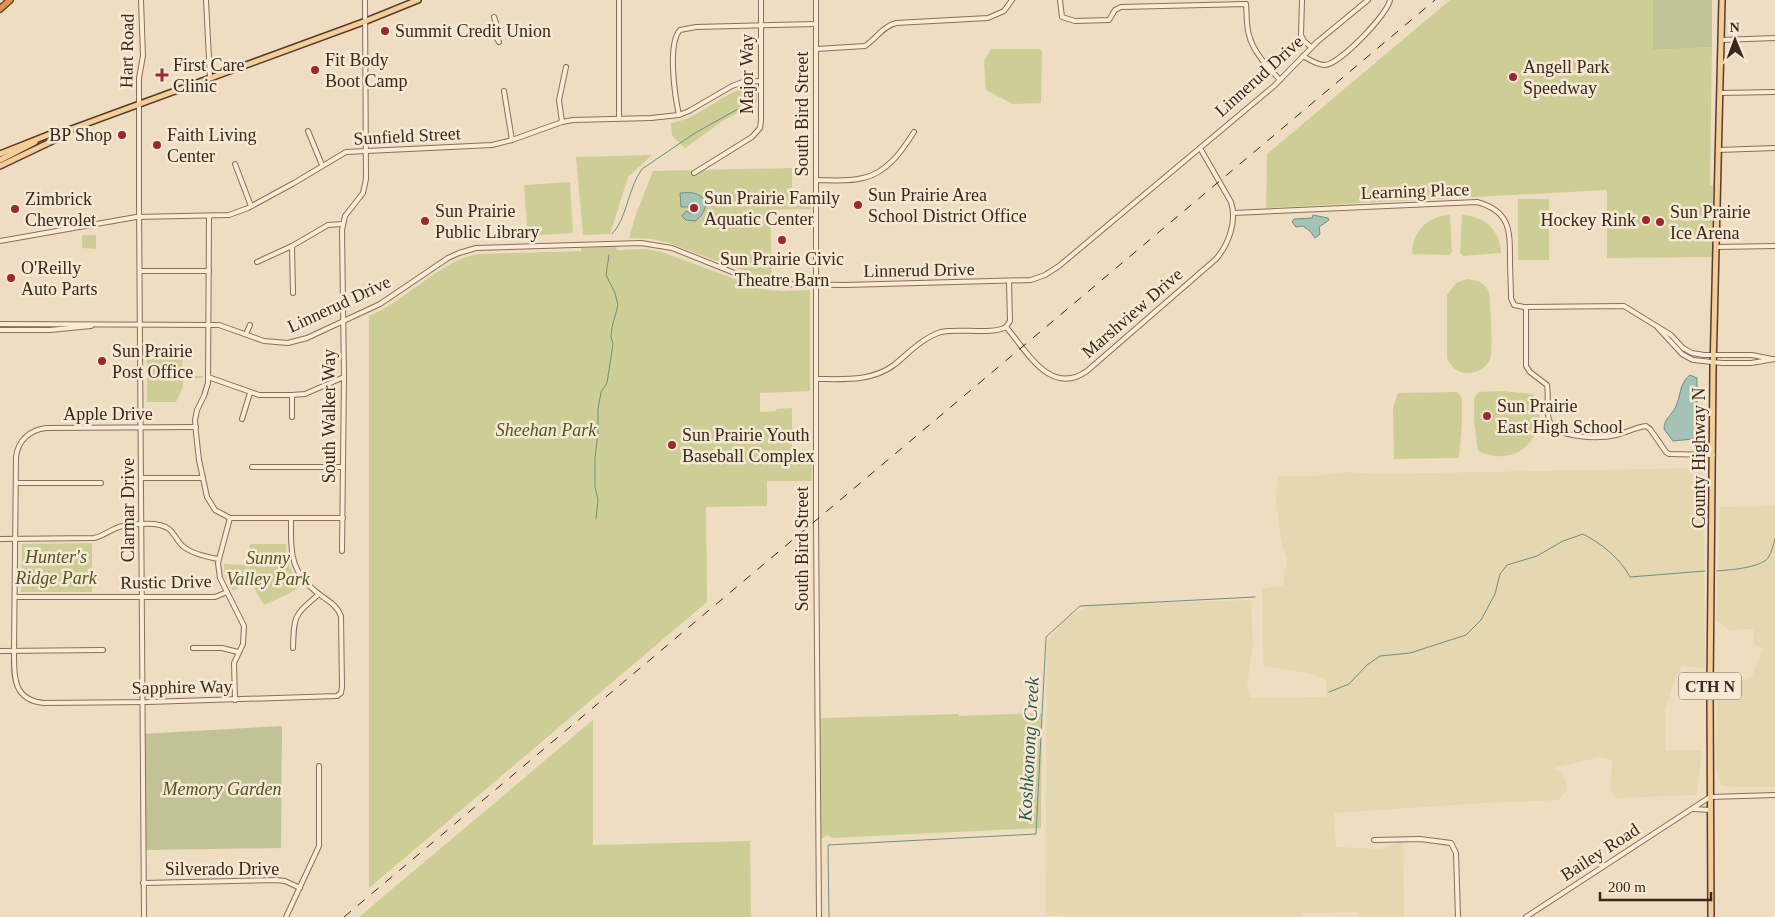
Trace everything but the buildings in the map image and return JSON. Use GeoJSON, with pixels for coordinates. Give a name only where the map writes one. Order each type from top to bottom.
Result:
{"type":"FeatureCollection","features":[{"type":"Feature","properties":{"kind":"highway"},"geometry":{"type":"LineString","coordinates":[[0,10],[10,0]]}},
{"type":"Feature","properties":{"kind":"main road"},"geometry":{"type":"LineString","coordinates":[[0,154],[61,130],[66,131],[366,21],[418,0]]}},
{"type":"Feature","properties":{"kind":"main road","name":"County Highway N"},"geometry":{"type":"LineString","coordinates":[[1711,917],[1713,356],[1722,0]]}},
{"type":"Feature","properties":{"kind":"main road"},"geometry":{"type":"LineString","coordinates":[[1,165],[64,136],[66,131]]}},
{"type":"Feature","properties":{"kind":"main road"},"geometry":{"type":"LineString","coordinates":[[1,165],[46,136]]}},
{"type":"Feature","properties":{"kind":"street","name":"Hart Road"},"geometry":{"type":"LineString","coordinates":[[140,103],[139,78],[143,56],[142,0]]}},
{"type":"Feature","properties":{"kind":"street"},"geometry":{"type":"LineString","coordinates":[[206,0],[210,78]]}},
{"type":"Feature","properties":{"kind":"street"},"geometry":{"type":"LineString","coordinates":[[257,262],[292,246],[328,225],[343,224],[349,210],[363,193],[366,179],[367,150],[365,0]]}},
{"type":"Feature","properties":{"kind":"street"},"geometry":{"type":"LineString","coordinates":[[620,0],[620,118]]}},
{"type":"Feature","properties":{"kind":"street","name":"Major Way"},"geometry":{"type":"LineString","coordinates":[[694,173],[757,133],[761,121],[761,0]]}},
{"type":"Feature","properties":{"kind":"street","name":"South Bird Street"},"geometry":{"type":"LineString","coordinates":[[816,0],[819,917]]}},
{"type":"Feature","properties":{"kind":"street"},"geometry":{"type":"LineString","coordinates":[[816,49],[865,46],[891,24],[896,23],[988,18],[1004,11],[1012,0]]}},
{"type":"Feature","properties":{"kind":"street"},"geometry":{"type":"LineString","coordinates":[[1060,0],[1062,17],[1075,21],[1109,20],[1115,10],[1122,7],[1246,4],[1250,40],[1280,80]]}},
{"type":"Feature","properties":{"kind":"street"},"geometry":{"type":"LineString","coordinates":[[1302,0],[1302,35],[1304,41],[1311,47]]}},
{"type":"Feature","properties":{"kind":"street","name":"Linnerud Drive"},"geometry":{"type":"LineString","coordinates":[[0,324],[207,324],[224,326],[271,342],[288,343],[301,340],[342,322],[388,299],[448,258],[459,252],[476,248],[654,244],[672,248],[761,282],[784,285],[1009,282],[1035,279],[1054,270],[1200,148],[1280,80],[1311,47],[1368,0]]}},
{"type":"Feature","properties":{"kind":"street"},"geometry":{"type":"LineString","coordinates":[[1303,56],[1316,64],[1327,65],[1340,58],[1359,42],[1381,16],[1390,0]]}},
{"type":"Feature","properties":{"kind":"street"},"geometry":{"type":"LineString","coordinates":[[494,17],[497,26],[495,35],[498,42]]}},
{"type":"Feature","properties":{"kind":"street"},"geometry":{"type":"LineString","coordinates":[[679,115],[674,89],[674,42],[680,30],[685,28],[816,24]]}},
{"type":"Feature","properties":{"kind":"street"},"geometry":{"type":"LineString","coordinates":[[1721,40],[1775,38]]}},
{"type":"Feature","properties":{"kind":"street"},"geometry":{"type":"LineString","coordinates":[[562,122],[559,100],[566,67]]}},
{"type":"Feature","properties":{"kind":"street","name":"Sunfield Street"},"geometry":{"type":"LineString","coordinates":[[0,241],[139,216],[229,215],[294,183],[346,152],[483,146],[512,140],[562,122],[573,120],[679,115],[738,84],[762,81]]}},
{"type":"Feature","properties":{"kind":"street"},"geometry":{"type":"LineString","coordinates":[[504,91],[512,140]]}},
{"type":"Feature","properties":{"kind":"street"},"geometry":{"type":"LineString","coordinates":[[1720,93],[1775,92]]}},
{"type":"Feature","properties":{"kind":"street","name":"Clarmar Drive"},"geometry":{"type":"LineString","coordinates":[[140,103],[139,216],[143,702],[141,734],[144,917]]}},
{"type":"Feature","properties":{"kind":"street"},"geometry":{"type":"LineString","coordinates":[[308,131],[322,165]]}},
{"type":"Feature","properties":{"kind":"street"},"geometry":{"type":"LineString","coordinates":[[816,180],[854,180],[876,173],[901,152],[914,132]]}},
{"type":"Feature","properties":{"kind":"street"},"geometry":{"type":"LineString","coordinates":[[1200,148],[1231,202],[1233,213]]}},
{"type":"Feature","properties":{"kind":"street"},"geometry":{"type":"LineString","coordinates":[[1718,150],[1775,148]]}},
{"type":"Feature","properties":{"kind":"street"},"geometry":{"type":"LineString","coordinates":[[235,164],[250,206]]}},
{"type":"Feature","properties":{"kind":"street","name":"Learning Place"},"geometry":{"type":"LineString","coordinates":[[1233,213],[1443,203],[1477,202],[1485,204],[1503,217],[1510,233],[1511,298],[1514,305],[1526,307]]}},
{"type":"Feature","properties":{"kind":"street","name":"Marshview Drive"},"geometry":{"type":"LineString","coordinates":[[1006,327],[1038,366],[1047,373],[1054,377],[1068,379],[1083,374],[1216,259],[1227,243],[1233,213]]}},
{"type":"Feature","properties":{"kind":"street"},"geometry":{"type":"LineString","coordinates":[[210,216],[207,324],[208,377],[204,396],[198,410],[196,427],[202,478],[210,504],[221,514],[230,518],[343,518]]}},
{"type":"Feature","properties":{"kind":"street","name":"South Walker Way"},"geometry":{"type":"LineString","coordinates":[[342,551],[343,224]]}},
{"type":"Feature","properties":{"kind":"street"},"geometry":{"type":"LineString","coordinates":[[292,246],[293,293]]}},
{"type":"Feature","properties":{"kind":"street"},"geometry":{"type":"LineString","coordinates":[[1716,247],[1775,246]]}},
{"type":"Feature","properties":{"kind":"street"},"geometry":{"type":"LineString","coordinates":[[140,271],[209,271]]}},
{"type":"Feature","properties":{"kind":"street"},"geometry":{"type":"LineString","coordinates":[[816,379],[856,379],[876,375],[893,365],[922,342],[942,332],[997,330],[1006,327],[1010,321],[1009,282]]}},
{"type":"Feature","properties":{"kind":"street"},"geometry":{"type":"LineString","coordinates":[[1712,455],[1669,454],[1646,426],[1616,436],[1597,437],[1580,436],[1555,429],[1549,421],[1547,385],[1530,372],[1526,366],[1526,307],[1621,306],[1637,312],[1671,335],[1688,351],[1700,355],[1752,355],[1774,359]]}},
{"type":"Feature","properties":{"kind":"street"},"geometry":{"type":"LineString","coordinates":[[246,334],[250,324]]}},
{"type":"Feature","properties":{"kind":"street","name":"Linnerud Drive"},"geometry":{"type":"LineString","coordinates":[[0,330],[50,330],[103,325]]}},
{"type":"Feature","properties":{"kind":"street"},"geometry":{"type":"LineString","coordinates":[[1658,328],[1682,354],[1693,360],[1713,363],[1751,363],[1774,359]]}},
{"type":"Feature","properties":{"kind":"street"},"geometry":{"type":"LineString","coordinates":[[208,377],[259,395],[305,394],[344,377]]}},
{"type":"Feature","properties":{"kind":"street"},"geometry":{"type":"LineString","coordinates":[[242,419],[250,393]]}},
{"type":"Feature","properties":{"kind":"street"},"geometry":{"type":"LineString","coordinates":[[292,395],[292,417]]}},
{"type":"Feature","properties":{"kind":"street","name":"Apple Drive"},"geometry":{"type":"LineString","coordinates":[[16,483],[17,451],[24,438],[34,431],[46,428],[196,427]]}},
{"type":"Feature","properties":{"kind":"street"},"geometry":{"type":"LineString","coordinates":[[252,467],[343,467]]}},
{"type":"Feature","properties":{"kind":"street"},"geometry":{"type":"LineString","coordinates":[[142,478],[202,478]]}},
{"type":"Feature","properties":{"kind":"street"},"geometry":{"type":"LineString","coordinates":[[14,651],[16,483],[102,483]]}},
{"type":"Feature","properties":{"kind":"street"},"geometry":{"type":"LineString","coordinates":[[230,518],[218,559],[218,573],[243,620],[244,626],[244,639],[234,663],[234,700]]}},
{"type":"Feature","properties":{"kind":"street"},"geometry":{"type":"LineString","coordinates":[[291,518],[293,562],[300,576],[310,588],[319,594],[295,619],[293,648]]}},
{"type":"Feature","properties":{"kind":"street"},"geometry":{"type":"LineString","coordinates":[[0,539],[94,538],[107,534],[121,526],[153,524],[166,527],[182,546],[188,550],[218,559]]}},
{"type":"Feature","properties":{"kind":"street","name":"Rustic Drive"},"geometry":{"type":"LineString","coordinates":[[15,598],[215,597],[227,592]]}},
{"type":"Feature","properties":{"kind":"street","name":"Sapphire Way"},"geometry":{"type":"LineString","coordinates":[[14,651],[15,682],[26,697],[44,703],[234,700],[337,696],[342,687],[341,616],[336,607],[319,594]]}},
{"type":"Feature","properties":{"kind":"street"},"geometry":{"type":"LineString","coordinates":[[193,648],[222,648],[238,652]]}},
{"type":"Feature","properties":{"kind":"street"},"geometry":{"type":"LineString","coordinates":[[0,651],[103,650]]}},
{"type":"Feature","properties":{"kind":"street"},"geometry":{"type":"LineString","coordinates":[[286,917],[320,841],[318,766]]}},
{"type":"Feature","properties":{"kind":"street","name":"Bailey Road"},"geometry":{"type":"LineString","coordinates":[[1526,917],[1710,797],[1775,795]]}},
{"type":"Feature","properties":{"kind":"street"},"geometry":{"type":"LineString","coordinates":[[1689,810],[1699,808],[1710,810]]}},
{"type":"Feature","properties":{"kind":"street"},"geometry":{"type":"LineString","coordinates":[[1374,840],[1420,839],[1450,842],[1455,848],[1458,917]]}},
{"type":"Feature","properties":{"kind":"street","name":"Silverado Drive"},"geometry":{"type":"LineString","coordinates":[[143,884],[276,880],[285,881],[300,888]]}},
{"type":"Feature","properties":{"kind":"shaded area"},"geometry":{"type":"Polygon","coordinates":[[[680,193],[693,193],[703,198],[705,202],[704,210],[695,221],[686,220],[682,216],[686,211],[691,214],[691,207],[681,207],[680,193]]]}},
{"type":"Feature","properties":{"kind":"shaded area"},"geometry":{"type":"Polygon","coordinates":[[[1313,215],[1328,218],[1329,220],[1319,227],[1320,234],[1315,238],[1303,226],[1296,227],[1292,222],[1294,219],[1312,218],[1313,215]]]}},
{"type":"Feature","properties":{"kind":"shaded area"},"geometry":{"type":"Polygon","coordinates":[[[1690,375],[1697,378],[1697,431],[1693,439],[1673,441],[1664,429],[1664,426],[1677,404],[1686,378],[1690,375]]]}},
{"type":"Feature","properties":{"kind":"shaded area"},"geometry":{"type":"Polygon","coordinates":[[[1703,468],[1705,668],[1682,666],[1674,681],[1665,711],[1666,751],[1702,750],[1697,795],[1615,798],[1611,790],[1612,760],[1599,757],[1554,768],[1563,774],[1567,789],[1559,800],[1334,813],[1336,847],[1379,849],[1403,841],[1404,917],[1359,917],[1358,912],[1302,913],[1301,917],[1064,917],[1063,914],[1045,917],[1047,642],[1065,619],[1091,605],[1251,600],[1253,644],[1247,686],[1250,698],[1326,697],[1326,680],[1309,673],[1263,666],[1262,589],[1283,585],[1287,560],[1281,541],[1276,499],[1279,476],[1315,476],[1345,472],[1376,474],[1703,468]]]}},
{"type":"Feature","properties":{"kind":"shaded area"},"geometry":{"type":"Polygon","coordinates":[[[1775,506],[1775,787],[1733,787],[1721,785],[1716,767],[1717,691],[1733,682],[1751,679],[1763,648],[1753,644],[1753,629],[1729,630],[1716,620],[1720,507],[1775,506]]]}},
{"type":"Feature","properties":{"kind":"green space"},"geometry":{"type":"Polygon","coordinates":[[[1450,0],[1653,0],[1653,50],[1712,47],[1710,185],[1713,185],[1712,257],[1607,258],[1607,190],[1266,208],[1267,154],[1450,0]]]}},
{"type":"Feature","properties":{"kind":"green space"},"geometry":{"type":"Polygon","coordinates":[[[1653,0],[1712,0],[1712,47],[1653,50],[1653,0]]]}},
{"type":"Feature","properties":{"kind":"green space"},"geometry":{"type":"Polygon","coordinates":[[[991,49],[1039,49],[1042,51],[1041,103],[1013,104],[986,90],[984,61],[991,49]]]}},
{"type":"Feature","properties":{"kind":"green space"},"geometry":{"type":"Polygon","coordinates":[[[757,86],[757,102],[724,120],[685,148],[672,136],[671,123],[694,115],[736,91],[746,87],[757,86]]]}},
{"type":"Feature","properties":{"kind":"green space"},"geometry":{"type":"Polygon","coordinates":[[[652,155],[628,177],[610,234],[583,235],[576,157],[652,155]]]}},
{"type":"Feature","properties":{"kind":"green space"},"geometry":{"type":"Polygon","coordinates":[[[792,168],[792,193],[811,193],[811,209],[770,210],[772,279],[755,275],[666,242],[629,238],[653,171],[792,168]]]}},
{"type":"Feature","properties":{"kind":"green space"},"geometry":{"type":"Polygon","coordinates":[[[570,182],[573,233],[528,236],[524,185],[570,182]]]}},
{"type":"Feature","properties":{"kind":"green space"},"geometry":{"type":"Polygon","coordinates":[[[1518,199],[1549,199],[1549,260],[1518,260],[1518,199]]]}},
{"type":"Feature","properties":{"kind":"green space"},"geometry":{"type":"Polygon","coordinates":[[[1450,215],[1452,252],[1449,255],[1412,254],[1415,239],[1422,227],[1434,218],[1450,215]]]}},
{"type":"Feature","properties":{"kind":"green space"},"geometry":{"type":"Polygon","coordinates":[[[1462,215],[1478,218],[1490,226],[1498,238],[1501,253],[1463,256],[1460,253],[1462,215]]]}},
{"type":"Feature","properties":{"kind":"green space"},"geometry":{"type":"Polygon","coordinates":[[[82,235],[96,235],[96,249],[82,248],[82,235]]]}},
{"type":"Feature","properties":{"kind":"green space","name":"Sheehan Park"},"geometry":{"type":"Polygon","coordinates":[[[616,246],[617,250],[644,249],[662,252],[762,289],[781,291],[810,290],[810,391],[760,393],[760,412],[792,408],[792,464],[812,464],[812,481],[767,481],[767,506],[706,507],[707,602],[369,888],[369,316],[397,300],[439,271],[466,257],[480,254],[581,251],[581,248],[616,246]]]}},
{"type":"Feature","properties":{"kind":"green space"},"geometry":{"type":"Polygon","coordinates":[[[1467,279],[1480,282],[1490,294],[1492,339],[1490,359],[1486,366],[1476,372],[1464,373],[1456,369],[1447,358],[1447,295],[1456,283],[1467,279]]]}},
{"type":"Feature","properties":{"kind":"green space"},"geometry":{"type":"Polygon","coordinates":[[[147,351],[182,351],[183,376],[203,376],[203,378],[183,379],[183,387],[176,402],[147,402],[147,351]]]}},
{"type":"Feature","properties":{"kind":"green space"},"geometry":{"type":"Polygon","coordinates":[[[1502,391],[1533,394],[1539,407],[1540,418],[1536,432],[1526,447],[1512,455],[1495,456],[1478,451],[1474,421],[1474,398],[1479,392],[1502,391]]]}},
{"type":"Feature","properties":{"kind":"green space"},"geometry":{"type":"Polygon","coordinates":[[[1457,392],[1462,398],[1459,458],[1394,459],[1393,408],[1398,393],[1457,392]]]}},
{"type":"Feature","properties":{"kind":"green space","name":"Hunter's Ridge Park"},"geometry":{"type":"Polygon","coordinates":[[[92,543],[92,592],[21,592],[22,544],[92,543]]]}},
{"type":"Feature","properties":{"kind":"green space","name":"Sunny Valley Park"},"geometry":{"type":"Polygon","coordinates":[[[250,544],[286,544],[290,566],[301,586],[264,605],[250,581],[233,591],[225,576],[224,564],[246,565],[250,544]]]}},
{"type":"Feature","properties":{"kind":"green space"},"geometry":{"type":"Polygon","coordinates":[[[1042,713],[1041,828],[832,838],[828,835],[821,839],[820,719],[1042,713]]]}},
{"type":"Feature","properties":{"kind":"green space"},"geometry":{"type":"Polygon","coordinates":[[[593,720],[593,845],[750,841],[751,917],[359,917],[593,720]]]}},
{"type":"Feature","properties":{"kind":"green space","name":"Memory Garden"},"geometry":{"type":"Polygon","coordinates":[[[282,726],[281,848],[143,850],[141,734],[282,726]]]}},
{"type":"Feature","properties":{"kind":"waterway"},"geometry":{"type":"LineString","coordinates":[[612,234],[621,220],[637,177],[642,169],[695,133],[738,109]]}},
{"type":"Feature","properties":{"kind":"waterway"},"geometry":{"type":"LineString","coordinates":[[596,519],[598,500],[595,487],[595,458],[598,409],[601,392],[607,383],[613,344],[611,337],[612,327],[618,305],[615,293],[606,275],[609,255]]}},
{"type":"Feature","properties":{"kind":"waterway"},"geometry":{"type":"LineString","coordinates":[[1329,692],[1349,684],[1367,665],[1380,656],[1410,653],[1466,635],[1481,620],[1495,594],[1500,574],[1507,565],[1537,556],[1563,541],[1583,534],[1610,552],[1630,577],[1705,571]]}},
{"type":"Feature","properties":{"kind":"waterway"},"geometry":{"type":"LineString","coordinates":[[1717,571],[1744,568],[1764,561],[1768,558],[1775,539]]}},
{"type":"Feature","properties":{"kind":"waterway","name":"Koshkonong Creek"},"geometry":{"type":"LineString","coordinates":[[829,917],[828,845],[1036,834],[1046,637],[1080,606],[1255,597]]}},
{"type":"Feature","properties":{"kind":"railway"},"geometry":{"type":"LineString","coordinates":[[344,917],[1435,0]]}},
{"type":"Feature","properties":{"kind":"place","name":"Summit Credit Union"},"geometry":{"type":"Point","coordinates":[385,31]}},
{"type":"Feature","properties":{"kind":"place","name":"Fit Body Boot Camp"},"geometry":{"type":"Point","coordinates":[315,70]}},
{"type":"Feature","properties":{"kind":"place","name":"First Care Clinic"},"geometry":{"type":"Point","coordinates":[162,75]}},
{"type":"Feature","properties":{"kind":"place","name":"Angell Park Speedway"},"geometry":{"type":"Point","coordinates":[1513,77]}},
{"type":"Feature","properties":{"kind":"place","name":"BP Shop"},"geometry":{"type":"Point","coordinates":[122,135]}},
{"type":"Feature","properties":{"kind":"place","name":"Faith Living Center"},"geometry":{"type":"Point","coordinates":[157,145]}},
{"type":"Feature","properties":{"kind":"place","name":"Sun Prairie Area School District Office"},"geometry":{"type":"Point","coordinates":[858,205]}},
{"type":"Feature","properties":{"kind":"place","name":"Sun Prairie Family Aquatic Center"},"geometry":{"type":"Point","coordinates":[694,208]}},
{"type":"Feature","properties":{"kind":"place","name":"Zimbrick Chevrolet"},"geometry":{"type":"Point","coordinates":[15,209]}},
{"type":"Feature","properties":{"kind":"place","name":"Hockey Rink"},"geometry":{"type":"Point","coordinates":[1646,220]}},
{"type":"Feature","properties":{"kind":"place","name":"Sun Prairie Public Library"},"geometry":{"type":"Point","coordinates":[425,221]}},
{"type":"Feature","properties":{"kind":"place","name":"Sun Prairie Ice Arena"},"geometry":{"type":"Point","coordinates":[1660,222]}},
{"type":"Feature","properties":{"kind":"place","name":"Sun Prairie Civic Theatre Barn"},"geometry":{"type":"Point","coordinates":[782,240]}},
{"type":"Feature","properties":{"kind":"place","name":"O'Reilly Auto Parts"},"geometry":{"type":"Point","coordinates":[11,278]}},
{"type":"Feature","properties":{"kind":"place","name":"Sun Prairie Post Office"},"geometry":{"type":"Point","coordinates":[102,361]}},
{"type":"Feature","properties":{"kind":"place","name":"Sun Prairie East High School"},"geometry":{"type":"Point","coordinates":[1487,416]}},
{"type":"Feature","properties":{"kind":"place","name":"Sun Prairie Youth Baseball Complex"},"geometry":{"type":"Point","coordinates":[672,445]}}]}
